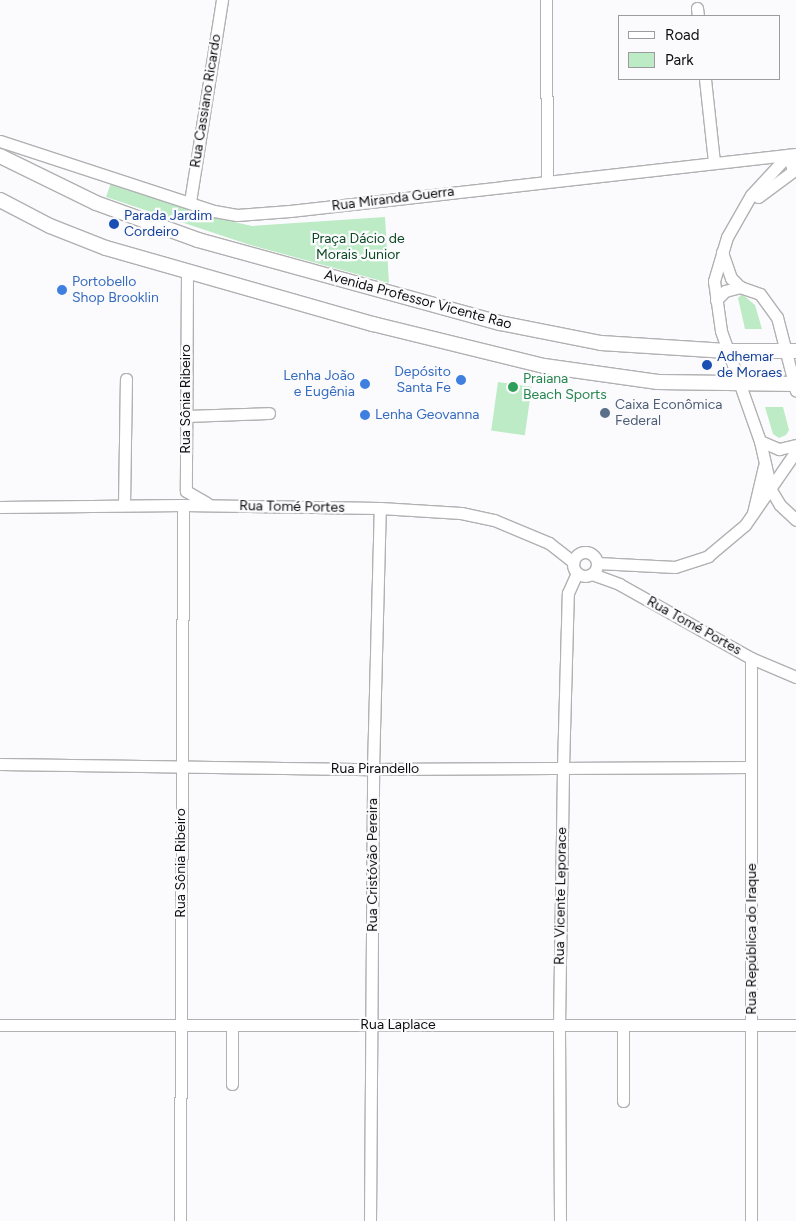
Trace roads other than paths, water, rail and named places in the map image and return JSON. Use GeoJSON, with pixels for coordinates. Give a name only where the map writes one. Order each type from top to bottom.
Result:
{"type":"FeatureCollection","features":[{"type":"Feature","properties":{"kind":"main road","name":"Avenida Professor Vicente Rao"},"geometry":{"type":"LineString","coordinates":[[0,156],[126,215],[198,240],[356,285],[500,323],[601,343],[727,351],[792,351]]}},
{"type":"Feature","properties":{"kind":"main road"},"geometry":{"type":"LineString","coordinates":[[0,200],[50,226],[106,248],[373,324],[544,366],[649,381],[795,386]]}},
{"type":"Feature","properties":{"kind":"street","name":"Rua Cassiano Ricardo"},"geometry":{"type":"LineString","coordinates":[[190,202],[222,0]]}},
{"type":"Feature","properties":{"kind":"street"},"geometry":{"type":"LineString","coordinates":[[546,0],[547,180]]}},
{"type":"Feature","properties":{"kind":"street"},"geometry":{"type":"LineString","coordinates":[[705,80],[714,162]]}},
{"type":"Feature","properties":{"kind":"street","name":"Rua Miranda Guerra"},"geometry":{"type":"LineString","coordinates":[[0,141],[222,212],[263,214],[547,180],[792,155]]}},
{"type":"Feature","properties":{"kind":"street"},"geometry":{"type":"LineString","coordinates":[[772,178],[795,170],[792,155]]}},
{"type":"Feature","properties":{"kind":"street"},"geometry":{"type":"LineString","coordinates":[[792,155],[743,208],[722,248],[716,268],[716,300],[727,351],[760,441],[771,490],[780,505],[796,520]]}},
{"type":"Feature","properties":{"kind":"street"},"geometry":{"type":"LineString","coordinates":[[754,158],[772,178]]}},
{"type":"Feature","properties":{"kind":"street"},"geometry":{"type":"LineString","coordinates":[[722,248],[726,271],[740,287],[760,294],[768,302],[792,351],[795,386]]}},
{"type":"Feature","properties":{"kind":"street","name":"Rua Sônia Ribeiro"},"geometry":{"type":"LineString","coordinates":[[187,272],[186,493],[216,506]]}},
{"type":"Feature","properties":{"kind":"street"},"geometry":{"type":"LineString","coordinates":[[716,300],[725,291],[740,287]]}},
{"type":"Feature","properties":{"kind":"street"},"geometry":{"type":"LineString","coordinates":[[124,505],[126,379]]}},
{"type":"Feature","properties":{"kind":"street"},"geometry":{"type":"LineString","coordinates":[[185,416],[269,414]]}},
{"type":"Feature","properties":{"kind":"street"},"geometry":{"type":"LineString","coordinates":[[760,441],[778,449],[796,446]]}},
{"type":"Feature","properties":{"kind":"street"},"geometry":{"type":"LineString","coordinates":[[594,568],[593,555],[585,552],[578,555],[573,562],[577,573],[584,576],[594,568],[624,563],[676,567],[708,556],[737,534],[771,490],[796,451]]}},
{"type":"Feature","properties":{"kind":"street"},"geometry":{"type":"LineString","coordinates":[[752,515],[764,465]]}},
{"type":"Feature","properties":{"kind":"street","name":"Rua Tomé Portes"},"geometry":{"type":"LineString","coordinates":[[0,507],[124,505],[380,508],[461,513],[494,520],[549,543],[573,562]]}},
{"type":"Feature","properties":{"kind":"street","name":"Rua Sônia Ribeiro"},"geometry":{"type":"LineString","coordinates":[[180,1221],[183,506]]}},
{"type":"Feature","properties":{"kind":"street","name":"Rua Cristóvão Pereira"},"geometry":{"type":"LineString","coordinates":[[370,1221],[373,769],[380,508]]}},
{"type":"Feature","properties":{"kind":"street"},"geometry":{"type":"LineString","coordinates":[[619,584],[614,573],[624,563]]}},
{"type":"Feature","properties":{"kind":"street","name":"Rua Tomé Portes"},"geometry":{"type":"LineString","coordinates":[[594,568],[751,658],[796,676]]}},
{"type":"Feature","properties":{"kind":"street","name":"Rua Vicente Leporace"},"geometry":{"type":"LineString","coordinates":[[560,1221],[559,1025],[563,767],[568,593],[577,573]]}},
{"type":"Feature","properties":{"kind":"street","name":"Rua República do Iraque"},"geometry":{"type":"LineString","coordinates":[[751,658],[751,1221]]}},
{"type":"Feature","properties":{"kind":"street","name":"Rua Pirandello"},"geometry":{"type":"LineString","coordinates":[[0,764],[182,768],[373,769],[751,767]]}},
{"type":"Feature","properties":{"kind":"street","name":"Rua Laplace"},"geometry":{"type":"LineString","coordinates":[[0,1025],[796,1025]]}},
{"type":"Feature","properties":{"kind":"street"},"geometry":{"type":"LineString","coordinates":[[232,1025],[232,1084]]}},
{"type":"Feature","properties":{"kind":"street"},"geometry":{"type":"LineString","coordinates":[[623,1025],[623,1101]]}},
{"type":"Feature","properties":{"kind":"place","name":"Parada Jardim Cordeiro"},"geometry":{"type":"Point","coordinates":[114,224]}},
{"type":"Feature","properties":{"kind":"place","name":"Portobello Shop Brooklin"},"geometry":{"type":"Point","coordinates":[62,290]}},
{"type":"Feature","properties":{"kind":"place","name":"Adhemar de Moraes"},"geometry":{"type":"Point","coordinates":[707,365]}},
{"type":"Feature","properties":{"kind":"place","name":"Depósito Santa Fe"},"geometry":{"type":"Point","coordinates":[461,380]}},
{"type":"Feature","properties":{"kind":"place","name":"Lenha João e Eugênia"},"geometry":{"type":"Point","coordinates":[365,384]}},
{"type":"Feature","properties":{"kind":"place","name":"Praiana Beach Sports"},"geometry":{"type":"Point","coordinates":[513,387]}},
{"type":"Feature","properties":{"kind":"place","name":"Caixa Econômica Federal"},"geometry":{"type":"Point","coordinates":[605,413]}},
{"type":"Feature","properties":{"kind":"place","name":"Lenha Geovanna"},"geometry":{"type":"Point","coordinates":[365,415]}},
{"type":"Feature","properties":{"kind":"park label","name":"Praça Dácio de Morais Junior"},"geometry":{"type":"Point","coordinates":[358,248]}}]}
